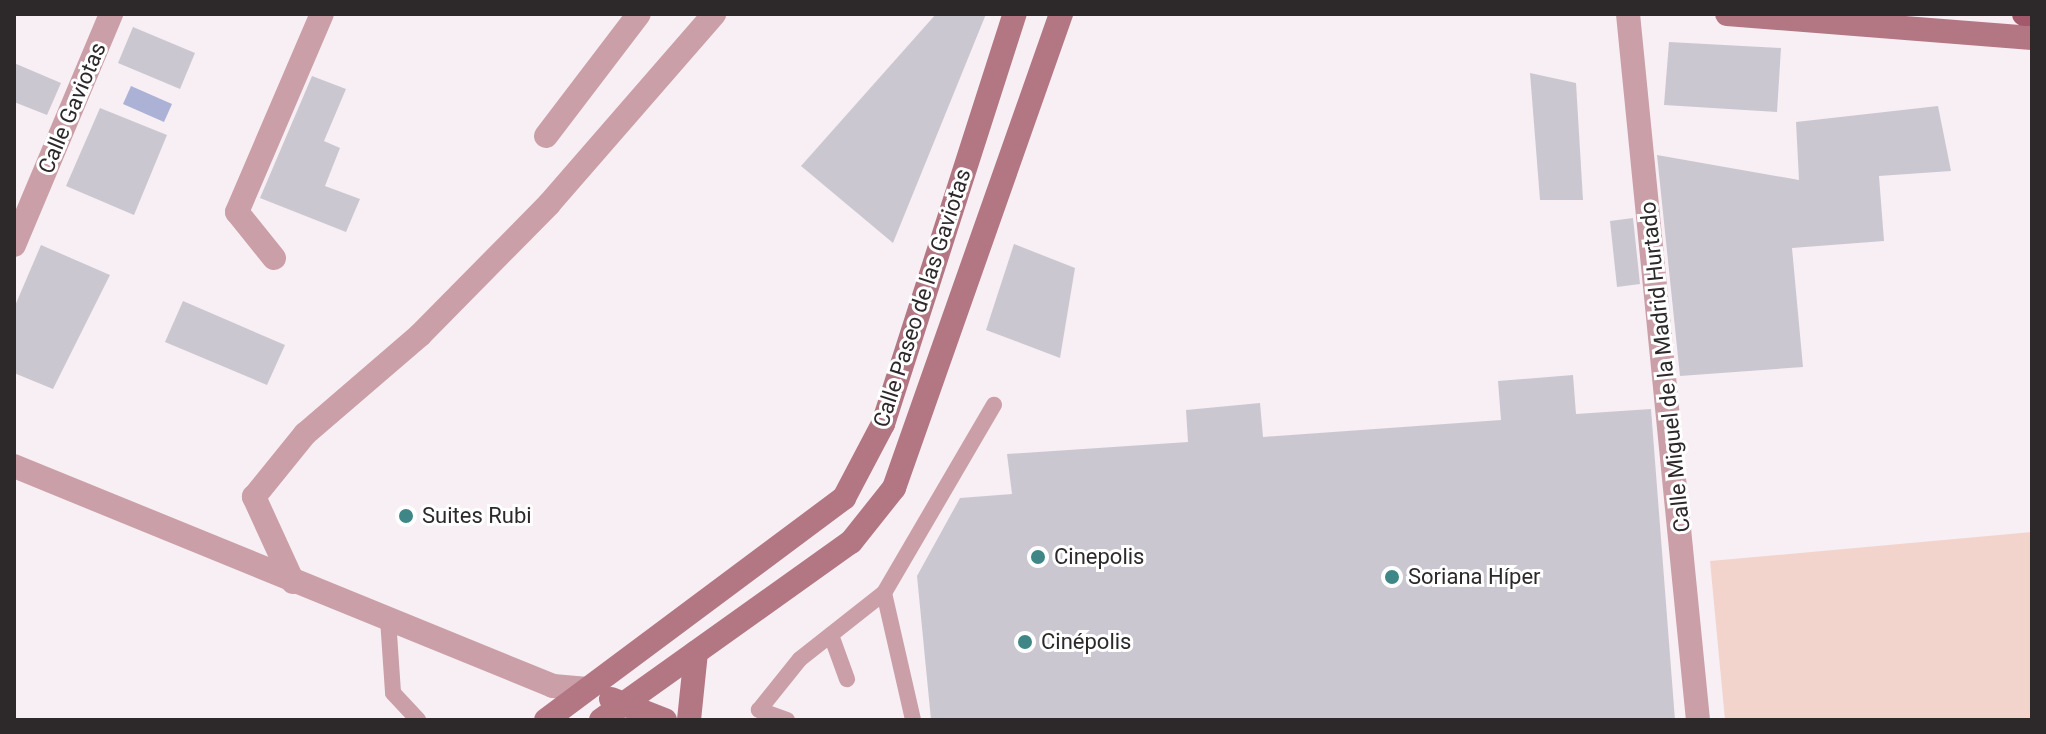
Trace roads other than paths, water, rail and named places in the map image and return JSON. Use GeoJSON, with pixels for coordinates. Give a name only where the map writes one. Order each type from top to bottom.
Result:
{"type":"FeatureCollection","features":[{"type":"Feature","properties":{"kind":"main road","name":"Calle Paseo de las Gaviotas"},"geometry":{"type":"LineString","coordinates":[[560,717],[585,689],[844,498],[883,424],[1015,14]]}},
{"type":"Feature","properties":{"kind":"main road","name":"Calle Paseo de las Gaviotas"},"geometry":{"type":"LineString","coordinates":[[601,720],[620,703],[851,542],[894,488],[1061,14]]}},
{"type":"Feature","properties":{"kind":"main road"},"geometry":{"type":"LineString","coordinates":[[1727,14],[2032,38]]}},
{"type":"Feature","properties":{"kind":"main road"},"geometry":{"type":"LineString","coordinates":[[2024,14],[2032,14]]}},
{"type":"Feature","properties":{"kind":"main road"},"geometry":{"type":"LineString","coordinates":[[689,720],[696,652]]}},
{"type":"Feature","properties":{"kind":"main road"},"geometry":{"type":"LineString","coordinates":[[585,689],[665,720]]}},
{"type":"Feature","properties":{"kind":"street","name":"Calle Gaviotas"},"geometry":{"type":"LineString","coordinates":[[14,245],[111,14]]}},
{"type":"Feature","properties":{"kind":"street"},"geometry":{"type":"LineString","coordinates":[[274,258],[237,212],[322,14]]}},
{"type":"Feature","properties":{"kind":"street"},"geometry":{"type":"LineString","coordinates":[[546,136],[639,14]]}},
{"type":"Feature","properties":{"kind":"street"},"geometry":{"type":"LineString","coordinates":[[293,582],[254,497],[305,434],[420,335],[549,204],[714,14]]}},
{"type":"Feature","properties":{"kind":"street","name":"Calle Miguel de la Madrid Hurtado"},"geometry":{"type":"LineString","coordinates":[[1628,14],[1698,720]]}},
{"type":"Feature","properties":{"kind":"street"},"geometry":{"type":"LineString","coordinates":[[14,466],[553,686],[585,689]]}},
{"type":"Feature","properties":{"kind":"street"},"geometry":{"type":"LineString","coordinates":[[553,686],[560,717]]}},
{"type":"Feature","properties":{"kind":"lane"},"geometry":{"type":"LineString","coordinates":[[787,720],[756,715],[777,681],[884,593],[994,405]]}},
{"type":"Feature","properties":{"kind":"lane"},"geometry":{"type":"LineString","coordinates":[[884,593],[913,720]]}},
{"type":"Feature","properties":{"kind":"lane"},"geometry":{"type":"LineString","coordinates":[[388,619],[393,693],[418,720]]}},
{"type":"Feature","properties":{"kind":"lane"},"geometry":{"type":"LineString","coordinates":[[831,635],[847,679]]}},
{"type":"Feature","properties":{"kind":"water"},"geometry":{"type":"Polygon","coordinates":[[[131,86],[172,104],[164,122],[123,104],[131,86]]]}},
{"type":"Feature","properties":{"kind":"place","name":"Suites Rubi"},"geometry":{"type":"Point","coordinates":[406,516]}},
{"type":"Feature","properties":{"kind":"place","name":"Cinepolis"},"geometry":{"type":"Point","coordinates":[1038,557]}},
{"type":"Feature","properties":{"kind":"place","name":"Soriana Híper"},"geometry":{"type":"Point","coordinates":[1392,577]}},
{"type":"Feature","properties":{"kind":"place","name":"Cinépolis"},"geometry":{"type":"Point","coordinates":[1025,642]}}]}
